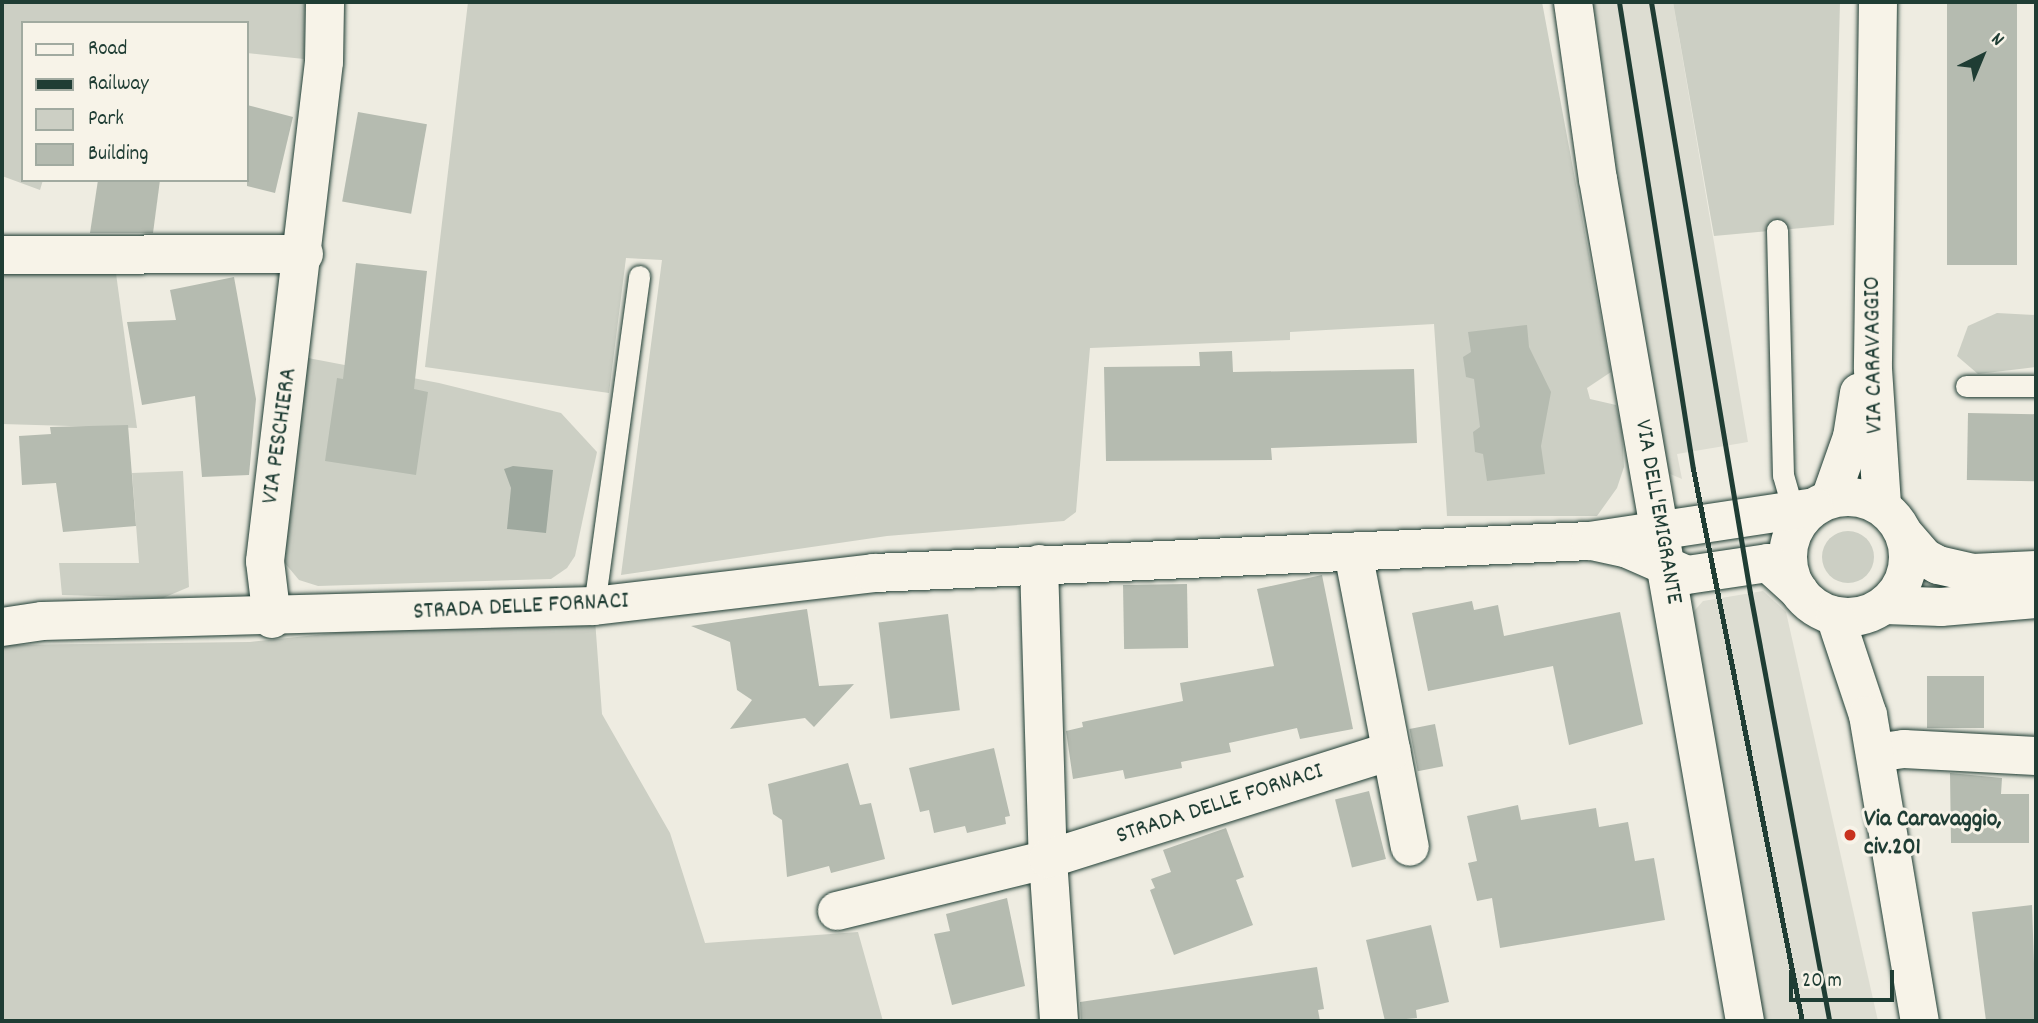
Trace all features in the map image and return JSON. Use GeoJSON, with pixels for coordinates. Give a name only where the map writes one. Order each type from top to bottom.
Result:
{"type":"FeatureCollection","features":[{"type":"Feature","properties":{"kind":"street","name":"VIA PESCHIERA"},"geometry":{"type":"LineString","coordinates":[[272,619],[265,561],[324,62],[325,2]]}},
{"type":"Feature","properties":{"kind":"street","name":"VIA DELL'EMIGRANTE"},"geometry":{"type":"LineString","coordinates":[[1573,2],[1598,179],[1744,1021]]}},
{"type":"Feature","properties":{"kind":"street","name":"VIA CARAVAGGIO"},"geometry":{"type":"LineString","coordinates":[[1878,2],[1873,203],[1873,369],[1893,520]]}},
{"type":"Feature","properties":{"kind":"street","name":"VIA CARAVAGGIO"},"geometry":{"type":"LineString","coordinates":[[1812,505],[1852,437],[1863,369],[1873,203]]}},
{"type":"Feature","properties":{"kind":"street"},"geometry":{"type":"LineString","coordinates":[[2,255],[303,254]]}},
{"type":"Feature","properties":{"kind":"street"},"geometry":{"type":"LineString","coordinates":[[2036,570],[1973,573],[1938,565],[1893,520],[1847,496],[1812,505],[1799,522],[1790,541],[1790,572],[1799,591],[1821,610],[1835,616],[1881,608],[1941,607],[2036,599]]}},
{"type":"Feature","properties":{"kind":"street","name":"STRADA DELLE FORNACI"},"geometry":{"type":"LineString","coordinates":[[2,627],[42,621],[272,619],[594,606],[874,573],[1590,541],[1812,505]]}},
{"type":"Feature","properties":{"kind":"street"},"geometry":{"type":"LineString","coordinates":[[1868,715],[1881,608],[1907,573],[1893,520]]}},
{"type":"Feature","properties":{"kind":"street","name":"STRADA DELLE FORNACI"},"geometry":{"type":"LineString","coordinates":[[1590,541],[1628,549],[1687,575],[1768,563],[1799,591]]}},
{"type":"Feature","properties":{"kind":"street"},"geometry":{"type":"LineString","coordinates":[[1353,552],[1410,847]]}},
{"type":"Feature","properties":{"kind":"street"},"geometry":{"type":"LineString","coordinates":[[1039,564],[1048,859],[1059,1021]]}},
{"type":"Feature","properties":{"kind":"street"},"geometry":{"type":"LineString","coordinates":[[1835,616],[1868,715],[1920,1021]]}},
{"type":"Feature","properties":{"kind":"street"},"geometry":{"type":"LineString","coordinates":[[1875,753],[1905,749],[2036,756]]}},
{"type":"Feature","properties":{"kind":"street","name":"STRADA DELLE FORNACI"},"geometry":{"type":"LineString","coordinates":[[837,911],[1048,859],[1391,751]]}},
{"type":"Feature","properties":{"kind":"lane"},"geometry":{"type":"LineString","coordinates":[[1777,230],[1783,475],[1812,505]]}},
{"type":"Feature","properties":{"kind":"lane"},"geometry":{"type":"LineString","coordinates":[[594,606],[639,276]]}},
{"type":"Feature","properties":{"kind":"lane"},"geometry":{"type":"LineString","coordinates":[[1966,386],[2036,386]]}},
{"type":"Feature","properties":{"kind":"shaded area"},"geometry":{"type":"Polygon","coordinates":[[[1583,2],[1673,2],[1748,442],[1677,454],[1682,479],[1661,470],[1583,2]]]}},
{"type":"Feature","properties":{"kind":"shaded area"},"geometry":{"type":"Polygon","coordinates":[[[513,466],[553,470],[546,533],[507,529],[511,488],[504,469],[513,466]]]}},
{"type":"Feature","properties":{"kind":"shaded area"},"geometry":{"type":"Polygon","coordinates":[[[1763,591],[1786,612],[1878,1021],[1764,1021],[1689,617],[1703,601],[1763,591]]]}},
{"type":"Feature","properties":{"kind":"green space"},"geometry":{"type":"Polygon","coordinates":[[[2,2],[305,2],[304,59],[248,53],[248,21],[21,21],[21,182],[42,182],[40,190],[2,176],[2,2]]]}},
{"type":"Feature","properties":{"kind":"green space"},"geometry":{"type":"Polygon","coordinates":[[[468,2],[1542,2],[1611,372],[1587,388],[1590,399],[1616,405],[1622,430],[1624,467],[1617,488],[1597,516],[1447,516],[1434,324],[1290,332],[1290,340],[1090,348],[1076,512],[1064,521],[887,536],[621,575],[662,260],[626,258],[609,393],[425,367],[468,2]]]}},
{"type":"Feature","properties":{"kind":"green space"},"geometry":{"type":"Polygon","coordinates":[[[1673,2],[1840,2],[1834,225],[1714,236],[1673,2]]]}},
{"type":"Feature","properties":{"kind":"green space"},"geometry":{"type":"Polygon","coordinates":[[[115,266],[137,428],[2,424],[2,273],[115,266]]]}},
{"type":"Feature","properties":{"kind":"green space"},"geometry":{"type":"Polygon","coordinates":[[[1997,313],[2036,315],[2036,367],[1978,374],[1957,356],[1968,326],[1997,313]]]}},
{"type":"Feature","properties":{"kind":"green space"},"geometry":{"type":"Polygon","coordinates":[[[308,358],[439,383],[561,413],[597,452],[575,556],[567,568],[551,579],[318,586],[299,580],[284,562],[308,358]]]}},
{"type":"Feature","properties":{"kind":"green space"},"geometry":{"type":"Polygon","coordinates":[[[183,471],[189,587],[163,598],[62,595],[59,563],[139,563],[132,473],[183,471]]]}},
{"type":"Feature","properties":{"kind":"green space"},"geometry":{"type":"Polygon","coordinates":[[[1848,531],[1858,533],[1866,539],[1872,547],[1872,567],[1866,575],[1858,581],[1848,583],[1838,581],[1830,575],[1824,567],[1822,557],[1824,547],[1830,539],[1838,533],[1848,531]]]}},
{"type":"Feature","properties":{"kind":"green space"},"geometry":{"type":"Polygon","coordinates":[[[594,606],[602,714],[670,833],[705,943],[858,932],[883,1021],[2,1021],[2,645],[250,642],[594,606]]]}},
{"type":"Feature","properties":{"kind":"building"},"geometry":{"type":"Polygon","coordinates":[[[1947,2],[2017,2],[2017,265],[1947,265],[1947,2]]]}},
{"type":"Feature","properties":{"kind":"building"},"geometry":{"type":"Polygon","coordinates":[[[248,105],[293,117],[275,193],[247,186],[248,105]]]}},
{"type":"Feature","properties":{"kind":"building"},"geometry":{"type":"Polygon","coordinates":[[[358,112],[427,124],[411,214],[342,202],[358,112]]]}},
{"type":"Feature","properties":{"kind":"building"},"geometry":{"type":"Polygon","coordinates":[[[98,182],[160,182],[153,233],[90,233],[98,182]]]}},
{"type":"Feature","properties":{"kind":"building"},"geometry":{"type":"Polygon","coordinates":[[[356,263],[427,271],[414,389],[428,392],[416,475],[325,461],[337,378],[343,379],[356,263]]]}},
{"type":"Feature","properties":{"kind":"building"},"geometry":{"type":"Polygon","coordinates":[[[234,277],[256,399],[249,475],[202,477],[195,396],[142,405],[127,322],[176,320],[170,290],[234,277]]]}},
{"type":"Feature","properties":{"kind":"building"},"geometry":{"type":"Polygon","coordinates":[[[1527,325],[1529,347],[1551,392],[1541,446],[1545,474],[1487,481],[1483,454],[1475,452],[1473,432],[1480,427],[1474,379],[1466,377],[1463,357],[1471,352],[1468,332],[1527,325]]]}},
{"type":"Feature","properties":{"kind":"building"},"geometry":{"type":"Polygon","coordinates":[[[1232,351],[1233,372],[1414,369],[1417,443],[1271,448],[1272,460],[1106,461],[1104,367],[1200,366],[1199,352],[1232,351]]]}},
{"type":"Feature","properties":{"kind":"building"},"geometry":{"type":"Polygon","coordinates":[[[1968,413],[2036,414],[2035,481],[1967,480],[1968,413]]]}},
{"type":"Feature","properties":{"kind":"building"},"geometry":{"type":"Polygon","coordinates":[[[128,425],[136,526],[63,532],[56,483],[22,485],[19,436],[51,434],[50,427],[128,425]]]}},
{"type":"Feature","properties":{"kind":"building"},"geometry":{"type":"Polygon","coordinates":[[[1322,575],[1353,729],[1300,739],[1297,728],[1229,743],[1231,752],[1181,762],[1182,768],[1125,779],[1123,770],[1073,779],[1066,731],[1083,727],[1082,722],[1183,701],[1180,683],[1274,666],[1257,589],[1322,575]]]}},
{"type":"Feature","properties":{"kind":"building"},"geometry":{"type":"Polygon","coordinates":[[[1187,584],[1188,648],[1124,649],[1123,585],[1187,584]]]}},
{"type":"Feature","properties":{"kind":"building"},"geometry":{"type":"Polygon","coordinates":[[[1472,601],[1474,610],[1498,605],[1504,636],[1620,612],[1643,724],[1569,745],[1553,666],[1428,691],[1412,613],[1472,601]]]}},
{"type":"Feature","properties":{"kind":"building"},"geometry":{"type":"Polygon","coordinates":[[[807,609],[819,686],[854,684],[814,727],[805,718],[730,729],[752,700],[737,690],[730,642],[691,626],[807,609]]]}},
{"type":"Feature","properties":{"kind":"building"},"geometry":{"type":"Polygon","coordinates":[[[948,614],[960,710],[890,719],[879,623],[948,614]]]}},
{"type":"Feature","properties":{"kind":"building"},"geometry":{"type":"Polygon","coordinates":[[[1927,676],[1984,676],[1984,728],[1927,728],[1927,676]]]}},
{"type":"Feature","properties":{"kind":"building"},"geometry":{"type":"Polygon","coordinates":[[[1435,724],[1443,766],[1418,771],[1409,729],[1435,724]]]}},
{"type":"Feature","properties":{"kind":"building"},"geometry":{"type":"Polygon","coordinates":[[[994,748],[1010,816],[1005,817],[1006,824],[967,833],[965,826],[934,833],[929,810],[920,812],[909,768],[994,748]]]}},
{"type":"Feature","properties":{"kind":"building"},"geometry":{"type":"Polygon","coordinates":[[[848,763],[860,805],[871,803],[885,859],[831,873],[829,866],[787,877],[782,820],[773,814],[768,784],[848,763]]]}},
{"type":"Feature","properties":{"kind":"building"},"geometry":{"type":"Polygon","coordinates":[[[1950,773],[2002,778],[2001,794],[2029,794],[2029,843],[1951,843],[1950,773]]]}},
{"type":"Feature","properties":{"kind":"building"},"geometry":{"type":"Polygon","coordinates":[[[1369,791],[1386,859],[1352,867],[1335,799],[1369,791]]]}},
{"type":"Feature","properties":{"kind":"building"},"geometry":{"type":"Polygon","coordinates":[[[1518,805],[1521,820],[1596,808],[1599,827],[1628,822],[1635,861],[1654,858],[1665,920],[1500,948],[1492,898],[1477,901],[1468,863],[1477,861],[1467,816],[1518,805]]]}},
{"type":"Feature","properties":{"kind":"building"},"geometry":{"type":"Polygon","coordinates":[[[1226,828],[1244,877],[1236,880],[1253,925],[1174,955],[1150,890],[1155,888],[1151,879],[1171,872],[1163,850],[1226,828]]]}},
{"type":"Feature","properties":{"kind":"building"},"geometry":{"type":"Polygon","coordinates":[[[1007,898],[1025,986],[952,1005],[934,934],[950,931],[946,914],[1007,898]]]}},
{"type":"Feature","properties":{"kind":"building"},"geometry":{"type":"Polygon","coordinates":[[[2032,905],[2036,1021],[1986,1021],[1972,912],[2032,905]]]}},
{"type":"Feature","properties":{"kind":"building"},"geometry":{"type":"Polygon","coordinates":[[[1431,925],[1449,1002],[1416,1010],[1417,1018],[1385,1021],[1366,940],[1431,925]]]}},
{"type":"Feature","properties":{"kind":"building"},"geometry":{"type":"Polygon","coordinates":[[[1317,967],[1324,1009],[1318,1010],[1320,1021],[1081,1021],[1080,1002],[1317,967]]]}},
{"type":"Feature","properties":{"kind":"railway"},"geometry":{"type":"LineString","coordinates":[[1619,2],[1693,469],[1802,1021]]}},
{"type":"Feature","properties":{"kind":"railway"},"geometry":{"type":"LineString","coordinates":[[1651,2],[1750,593],[1829,1021]]}},
{"type":"Feature","properties":{"kind":"place","name":"Via Caravaggio, civ.201"},"geometry":{"type":"Point","coordinates":[1850,835]}}]}
